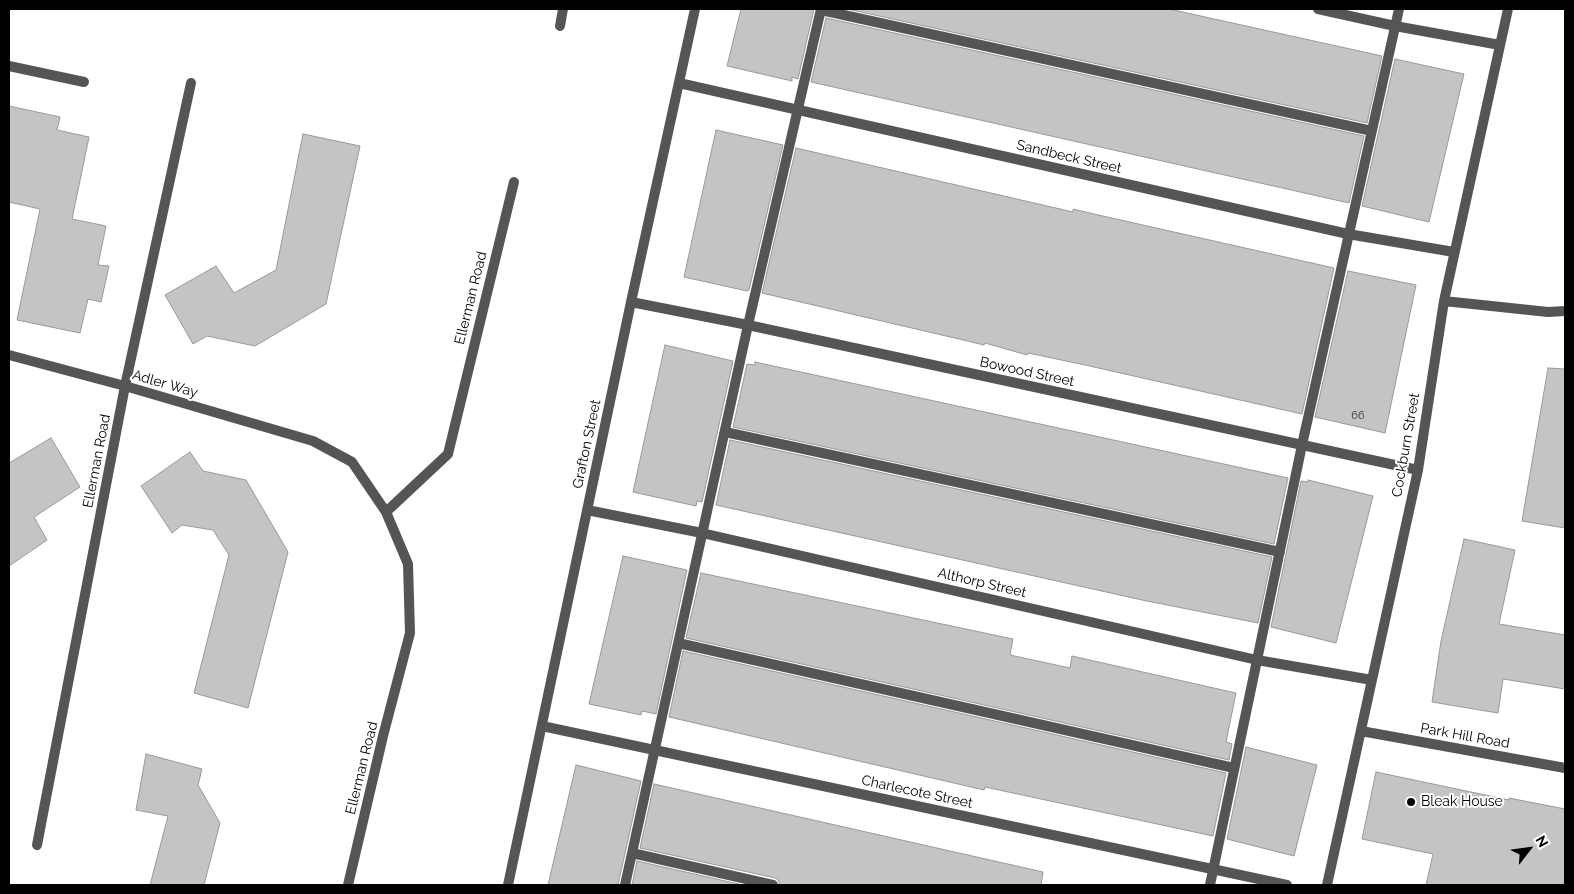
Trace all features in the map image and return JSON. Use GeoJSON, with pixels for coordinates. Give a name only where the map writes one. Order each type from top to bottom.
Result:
{"type":"FeatureCollection","features":[{"type":"Feature","properties":{"kind":"street"},"geometry":{"type":"LineString","coordinates":[[560,26],[563,9]]}},
{"type":"Feature","properties":{"kind":"street","name":"Grafton Street"},"geometry":{"type":"LineString","coordinates":[[508,885],[695,9]]}},
{"type":"Feature","properties":{"kind":"street"},"geometry":{"type":"LineString","coordinates":[[625,885],[748,326],[821,9],[1372,131]]}},
{"type":"Feature","properties":{"kind":"street"},"geometry":{"type":"LineString","coordinates":[[1318,9],[1395,26],[1500,44]]}},
{"type":"Feature","properties":{"kind":"street"},"geometry":{"type":"LineString","coordinates":[[1210,885],[1302,445],[1399,9]]}},
{"type":"Feature","properties":{"kind":"street","name":"Cockburn Street"},"geometry":{"type":"LineString","coordinates":[[1327,885],[1418,470],[1444,301],[1508,9]]}},
{"type":"Feature","properties":{"kind":"street"},"geometry":{"type":"LineString","coordinates":[[9,66],[84,82]]}},
{"type":"Feature","properties":{"kind":"street","name":"Ellerman Road"},"geometry":{"type":"LineString","coordinates":[[37,845],[125,386],[191,83]]}},
{"type":"Feature","properties":{"kind":"street","name":"Sandbeck Street"},"geometry":{"type":"LineString","coordinates":[[679,83],[1348,234],[1454,252]]}},
{"type":"Feature","properties":{"kind":"street","name":"Ellerman Road"},"geometry":{"type":"LineString","coordinates":[[386,512],[448,454],[514,182]]}},
{"type":"Feature","properties":{"kind":"street"},"geometry":{"type":"LineString","coordinates":[[1444,301],[1548,312],[1565,311]]}},
{"type":"Feature","properties":{"kind":"street","name":"Bowood Street"},"geometry":{"type":"LineString","coordinates":[[631,302],[1418,470]]}},
{"type":"Feature","properties":{"kind":"street","name":"Adler Way"},"geometry":{"type":"LineString","coordinates":[[9,355],[125,386],[313,441]]}},
{"type":"Feature","properties":{"kind":"street"},"geometry":{"type":"LineString","coordinates":[[725,432],[1280,552]]}},
{"type":"Feature","properties":{"kind":"street","name":"Ellerman Road"},"geometry":{"type":"LineString","coordinates":[[313,441],[352,462],[386,512],[408,564],[410,633],[383,736],[348,885]]}},
{"type":"Feature","properties":{"kind":"street","name":"Althorp Street"},"geometry":{"type":"LineString","coordinates":[[587,510],[702,534],[1257,660],[1372,680]]}},
{"type":"Feature","properties":{"kind":"street"},"geometry":{"type":"LineString","coordinates":[[678,643],[1234,768]]}},
{"type":"Feature","properties":{"kind":"street","name":"Charlecote Street"},"geometry":{"type":"LineString","coordinates":[[542,726],[1287,885]]}},
{"type":"Feature","properties":{"kind":"street","name":"Park Hill Road"},"geometry":{"type":"LineString","coordinates":[[1361,731],[1565,768]]}},
{"type":"Feature","properties":{"kind":"street"},"geometry":{"type":"LineString","coordinates":[[632,853],[773,885]]}},
{"type":"Feature","properties":{"kind":"building"},"geometry":{"type":"Polygon","coordinates":[[[741,9],[814,9],[798,79],[792,77],[792,81],[727,66],[741,9]]]}},
{"type":"Feature","properties":{"kind":"building"},"geometry":{"type":"Polygon","coordinates":[[[847,9],[1169,9],[1382,56],[1367,123],[847,9]]]}},
{"type":"Feature","properties":{"kind":"building"},"geometry":{"type":"Polygon","coordinates":[[[826,18],[1364,136],[1349,203],[811,82],[826,18]]]}},
{"type":"Feature","properties":{"kind":"building"},"geometry":{"type":"Polygon","coordinates":[[[1395,59],[1464,74],[1429,222],[1362,206],[1395,59]]]}},
{"type":"Feature","properties":{"kind":"building"},"geometry":{"type":"Polygon","coordinates":[[[9,106],[60,117],[57,130],[89,137],[72,219],[106,226],[98,265],[109,266],[101,302],[88,299],[80,333],[17,320],[40,209],[9,202],[9,106]]]}},
{"type":"Feature","properties":{"kind":"building"},"geometry":{"type":"Polygon","coordinates":[[[716,130],[783,145],[749,290],[747,291],[684,277],[716,130]]]}},
{"type":"Feature","properties":{"kind":"building"},"geometry":{"type":"Polygon","coordinates":[[[303,134],[360,146],[326,304],[255,346],[207,336],[193,344],[165,295],[216,266],[234,293],[276,270],[303,134]]]}},
{"type":"Feature","properties":{"kind":"building"},"geometry":{"type":"Polygon","coordinates":[[[796,148],[1073,212],[1073,209],[1334,268],[1302,414],[1085,365],[1028,353],[1027,355],[985,343],[984,345],[762,293],[796,148]]]}},
{"type":"Feature","properties":{"kind":"building"},"geometry":{"type":"Polygon","coordinates":[[[1348,271],[1416,285],[1385,433],[1315,417],[1348,271]]]}},
{"type":"Feature","properties":{"kind":"building"},"geometry":{"type":"Polygon","coordinates":[[[665,345],[733,361],[702,502],[697,501],[696,506],[633,492],[665,345]]]}},
{"type":"Feature","properties":{"kind":"building"},"geometry":{"type":"Polygon","coordinates":[[[755,362],[1288,478],[1274,544],[733,427],[747,364],[755,365],[755,362]]]}},
{"type":"Feature","properties":{"kind":"building"},"geometry":{"type":"Polygon","coordinates":[[[1548,368],[1565,369],[1565,528],[1522,521],[1548,368]]]}},
{"type":"Feature","properties":{"kind":"building"},"geometry":{"type":"Polygon","coordinates":[[[51,438],[80,487],[34,517],[47,540],[9,566],[9,463],[51,438]]]}},
{"type":"Feature","properties":{"kind":"building"},"geometry":{"type":"Polygon","coordinates":[[[730,440],[1272,557],[1258,623],[1142,600],[716,505],[730,440]]]}},
{"type":"Feature","properties":{"kind":"building"},"geometry":{"type":"Polygon","coordinates":[[[190,452],[203,471],[246,480],[288,552],[248,708],[194,693],[229,555],[213,530],[182,525],[172,533],[141,486],[190,452]]]}},
{"type":"Feature","properties":{"kind":"building"},"geometry":{"type":"Polygon","coordinates":[[[1308,480],[1373,496],[1336,643],[1271,627],[1301,481],[1308,482],[1308,480]]]}},
{"type":"Feature","properties":{"kind":"building"},"geometry":{"type":"Polygon","coordinates":[[[1464,539],[1515,550],[1499,624],[1565,635],[1565,689],[1503,679],[1498,713],[1432,702],[1441,641],[1464,539]]]}},
{"type":"Feature","properties":{"kind":"building"},"geometry":{"type":"Polygon","coordinates":[[[623,556],[687,570],[656,714],[642,711],[641,715],[589,704],[623,556]]]}},
{"type":"Feature","properties":{"kind":"building"},"geometry":{"type":"Polygon","coordinates":[[[701,573],[1013,639],[1010,655],[1070,668],[1072,656],[1236,693],[1226,742],[1232,744],[1229,760],[686,638],[701,573]]]}},
{"type":"Feature","properties":{"kind":"building"},"geometry":{"type":"Polygon","coordinates":[[[683,651],[1226,773],[1213,836],[985,787],[984,790],[669,717],[683,651]]]}},
{"type":"Feature","properties":{"kind":"building"},"geometry":{"type":"Polygon","coordinates":[[[1246,747],[1317,765],[1294,856],[1227,839],[1246,747]]]}},
{"type":"Feature","properties":{"kind":"building"},"geometry":{"type":"Polygon","coordinates":[[[146,754],[202,769],[198,785],[220,823],[204,885],[150,885],[168,816],[136,810],[146,754]]]}},
{"type":"Feature","properties":{"kind":"building"},"geometry":{"type":"Polygon","coordinates":[[[576,765],[641,781],[618,885],[548,885],[576,765]]]}},
{"type":"Feature","properties":{"kind":"building"},"geometry":{"type":"Polygon","coordinates":[[[1376,772],[1509,800],[1509,798],[1565,809],[1565,885],[1426,885],[1433,854],[1362,839],[1376,772]]]}},
{"type":"Feature","properties":{"kind":"building"},"geometry":{"type":"Polygon","coordinates":[[[654,784],[1043,872],[1041,885],[780,885],[775,878],[640,848],[654,784]]]}},
{"type":"Feature","properties":{"kind":"building"},"geometry":{"type":"Polygon","coordinates":[[[637,861],[743,885],[632,885],[637,861]]]}},
{"type":"Feature","properties":{"kind":"place","name":"Bleak House"},"geometry":{"type":"Point","coordinates":[1411,802]}}]}
